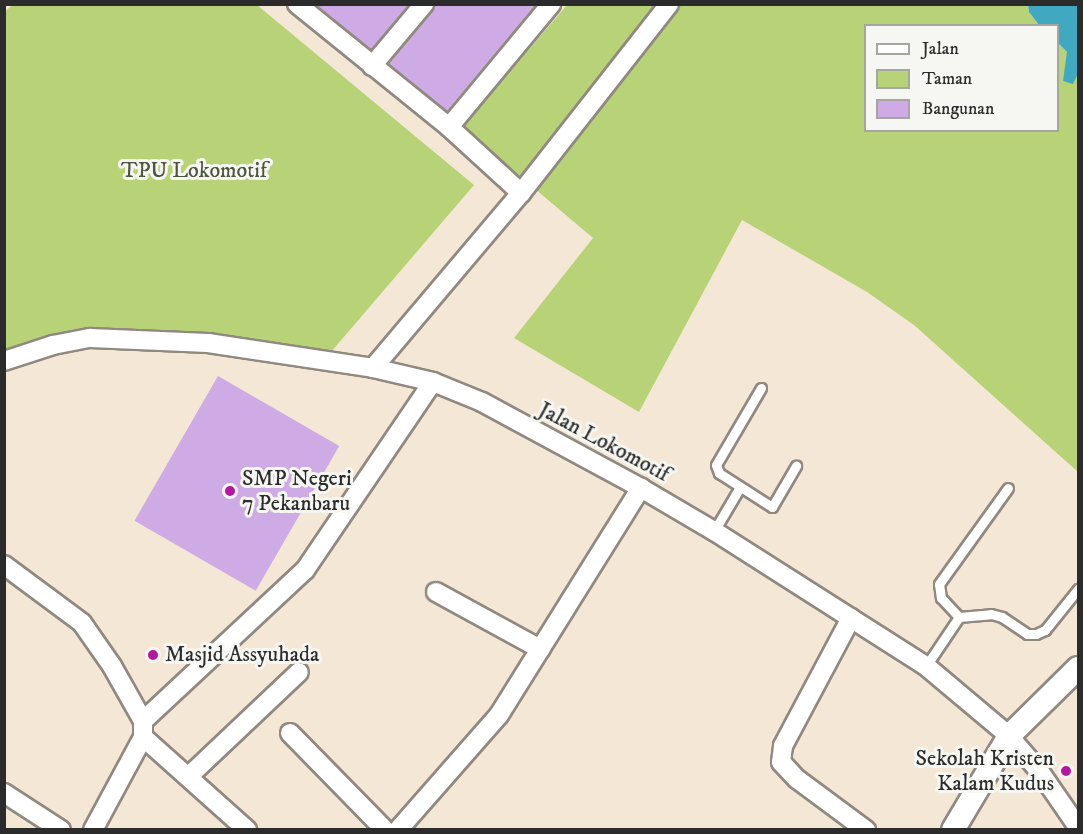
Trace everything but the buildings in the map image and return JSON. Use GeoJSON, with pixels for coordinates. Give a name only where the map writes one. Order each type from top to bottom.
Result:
{"type":"FeatureCollection","features":[{"type":"Feature","properties":{"kind":"street"},"geometry":{"type":"LineString","coordinates":[[372,66],[424,4]]}},
{"type":"Feature","properties":{"kind":"street"},"geometry":{"type":"LineString","coordinates":[[449,127],[551,4]]}},
{"type":"Feature","properties":{"kind":"street"},"geometry":{"type":"LineString","coordinates":[[373,368],[521,193],[669,4]]}},
{"type":"Feature","properties":{"kind":"street"},"geometry":{"type":"LineString","coordinates":[[297,5],[449,127],[521,193]]}},
{"type":"Feature","properties":{"kind":"street","name":"Jalan Lokomotif"},"geometry":{"type":"LineString","coordinates":[[4,361],[53,345],[90,338],[208,342],[373,368],[433,382],[482,402],[641,488],[714,531],[926,666],[1009,736],[1040,772],[1078,827]]}},
{"type":"Feature","properties":{"kind":"street"},"geometry":{"type":"LineString","coordinates":[[93,830],[143,729],[305,570],[433,382]]}},
{"type":"Feature","properties":{"kind":"street"},"geometry":{"type":"LineString","coordinates":[[398,830],[499,715],[641,488]]}},
{"type":"Feature","properties":{"kind":"street"},"geometry":{"type":"LineString","coordinates":[[4,565],[82,623],[112,666],[143,729],[247,830]]}},
{"type":"Feature","properties":{"kind":"street"},"geometry":{"type":"LineString","coordinates":[[436,592],[540,649]]}},
{"type":"Feature","properties":{"kind":"street"},"geometry":{"type":"LineString","coordinates":[[851,618],[783,746],[781,762],[797,779],[866,830]]}},
{"type":"Feature","properties":{"kind":"street"},"geometry":{"type":"LineString","coordinates":[[953,830],[1009,736],[1078,668]]}},
{"type":"Feature","properties":{"kind":"street"},"geometry":{"type":"LineString","coordinates":[[189,776],[299,672]]}},
{"type":"Feature","properties":{"kind":"street"},"geometry":{"type":"LineString","coordinates":[[290,733],[385,830]]}},
{"type":"Feature","properties":{"kind":"street"},"geometry":{"type":"LineString","coordinates":[[4,793],[61,830]]}},
{"type":"Feature","properties":{"kind":"lane"},"geometry":{"type":"LineString","coordinates":[[761,388],[716,465],[719,474],[772,507],[796,466]]}},
{"type":"Feature","properties":{"kind":"lane"},"geometry":{"type":"LineString","coordinates":[[714,531],[740,487]]}},
{"type":"Feature","properties":{"kind":"lane"},"geometry":{"type":"LineString","coordinates":[[959,617],[941,598],[939,584],[1008,488]]}},
{"type":"Feature","properties":{"kind":"lane"},"geometry":{"type":"LineString","coordinates":[[959,617],[991,614],[1002,617],[1028,634],[1036,634],[1045,630],[1078,589]]}},
{"type":"Feature","properties":{"kind":"lane"},"geometry":{"type":"LineString","coordinates":[[926,666],[959,617]]}},
{"type":"Feature","properties":{"kind":"green space","name":"TPU Lokomotif"},"geometry":{"type":"Polygon","coordinates":[[[14,4],[257,5],[474,185],[331,352],[209,338],[76,334],[5,354],[4,12],[14,4]]]}},
{"type":"Feature","properties":{"kind":"green space"},"geometry":{"type":"Polygon","coordinates":[[[567,5],[1028,5],[1029,12],[1038,24],[864,24],[864,132],[1059,132],[1059,44],[1067,52],[1073,84],[1078,74],[1078,472],[914,325],[867,292],[742,220],[639,412],[514,338],[593,238],[462,127],[567,5]]]}},
{"type":"Feature","properties":{"kind":"water"},"geometry":{"type":"Polygon","coordinates":[[[1028,5],[1078,5],[1078,74],[1073,84],[1063,81],[1067,52],[1059,44],[1059,24],[1038,24],[1029,12],[1028,5]]]}},
{"type":"Feature","properties":{"kind":"place","name":"SMP Negeri 7 Pekanbaru"},"geometry":{"type":"Point","coordinates":[230,491]}},
{"type":"Feature","properties":{"kind":"place","name":"Masjid Assyuhada"},"geometry":{"type":"Point","coordinates":[153,655]}},
{"type":"Feature","properties":{"kind":"place","name":"Sekolah Kristen Kalam Kudus"},"geometry":{"type":"Point","coordinates":[1066,771]}}]}
